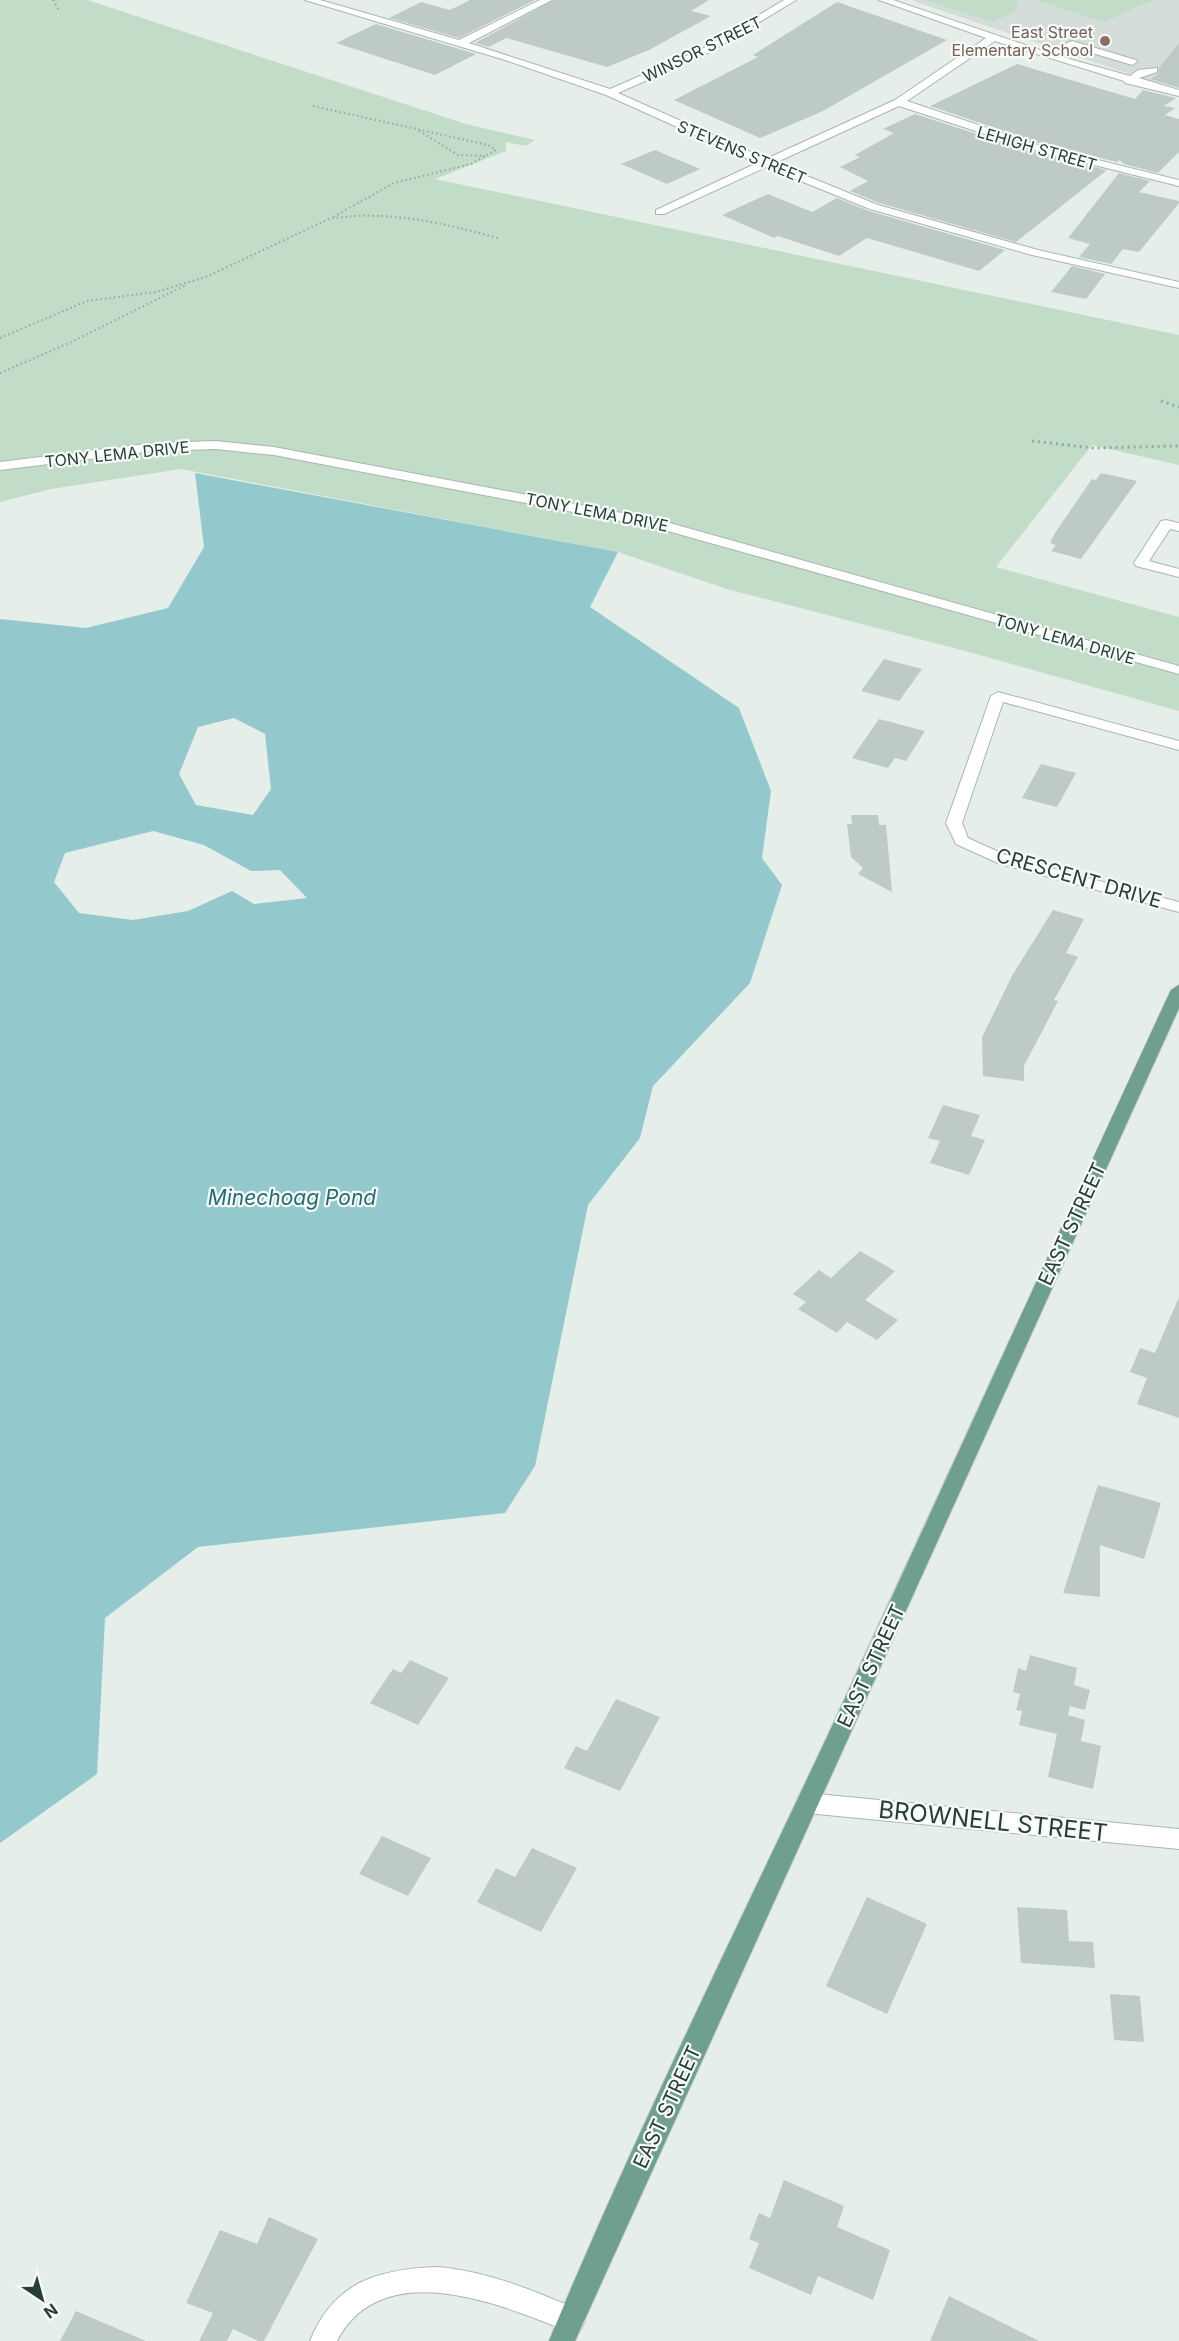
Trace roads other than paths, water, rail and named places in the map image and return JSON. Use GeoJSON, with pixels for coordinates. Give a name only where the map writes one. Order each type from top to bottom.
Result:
{"type":"FeatureCollection","features":[{"type":"Feature","properties":{"kind":"main road","name":"EAST STREET"},"geometry":{"type":"LineString","coordinates":[[567,2330],[640,2165],[1179,990]]}},
{"type":"Feature","properties":{"kind":"street","name":"STEVENS STREET"},"geometry":{"type":"LineString","coordinates":[[311,0],[462,43],[610,93],[769,164],[874,207],[1046,256],[1179,285]]}},
{"type":"Feature","properties":{"kind":"street"},"geometry":{"type":"LineString","coordinates":[[462,43],[547,0]]}},
{"type":"Feature","properties":{"kind":"street","name":"WINSOR STREET"},"geometry":{"type":"LineString","coordinates":[[610,93],[705,51],[791,0]]}},
{"type":"Feature","properties":{"kind":"street"},"geometry":{"type":"LineString","coordinates":[[884,0],[1046,55],[1129,81],[1179,93]]}},
{"type":"Feature","properties":{"kind":"street"},"geometry":{"type":"LineString","coordinates":[[660,213],[899,102],[993,38]]}},
{"type":"Feature","properties":{"kind":"street"},"geometry":{"type":"LineString","coordinates":[[1046,55],[1072,44],[1132,62]]}},
{"type":"Feature","properties":{"kind":"street"},"geometry":{"type":"LineString","coordinates":[[1129,81],[1142,72],[1154,70]]}},
{"type":"Feature","properties":{"kind":"street","name":"LEHIGH STREET"},"geometry":{"type":"LineString","coordinates":[[899,102],[1020,145],[1179,183]]}},
{"type":"Feature","properties":{"kind":"street","name":"TONY LEMA DRIVE"},"geometry":{"type":"LineString","coordinates":[[0,466],[154,447],[216,445],[274,451],[659,524],[1179,670]]}},
{"type":"Feature","properties":{"kind":"street"},"geometry":{"type":"LineString","coordinates":[[1179,527],[1166,524],[1141,563],[1179,573]]}},
{"type":"Feature","properties":{"kind":"street","name":"CRESCENT DRIVE"},"geometry":{"type":"LineString","coordinates":[[1179,746],[998,696],[954,823],[962,841],[1006,861],[1179,907]]}},
{"type":"Feature","properties":{"kind":"street","name":"BROWNELL STREET"},"geometry":{"type":"LineString","coordinates":[[807,1803],[1179,1839]]}},
{"type":"Feature","properties":{"kind":"street"},"geometry":{"type":"LineString","coordinates":[[322,2341],[341,2311],[370,2290],[402,2282],[440,2278],[489,2287],[567,2330]]}},
{"type":"Feature","properties":{"kind":"water","name":"Minechoag Pond"},"geometry":{"type":"Polygon","coordinates":[[[195,473],[618,552],[590,607],[739,708],[771,791],[762,858],[782,885],[750,983],[653,1086],[640,1138],[588,1205],[535,1466],[505,1513],[198,1547],[105,1618],[97,1774],[0,1843],[0,619],[86,628],[168,608],[204,547],[195,473]],[[234,718],[198,727],[179,774],[196,805],[253,815],[271,789],[265,734],[234,718]],[[153,831],[65,853],[54,882],[79,913],[133,920],[188,911],[232,891],[254,904],[307,898],[280,870],[251,871],[204,845],[153,831]]]}},
{"type":"Feature","properties":{"kind":"place","name":"East Street Elementary School"},"geometry":{"type":"Point","coordinates":[1105,41]}}]}
